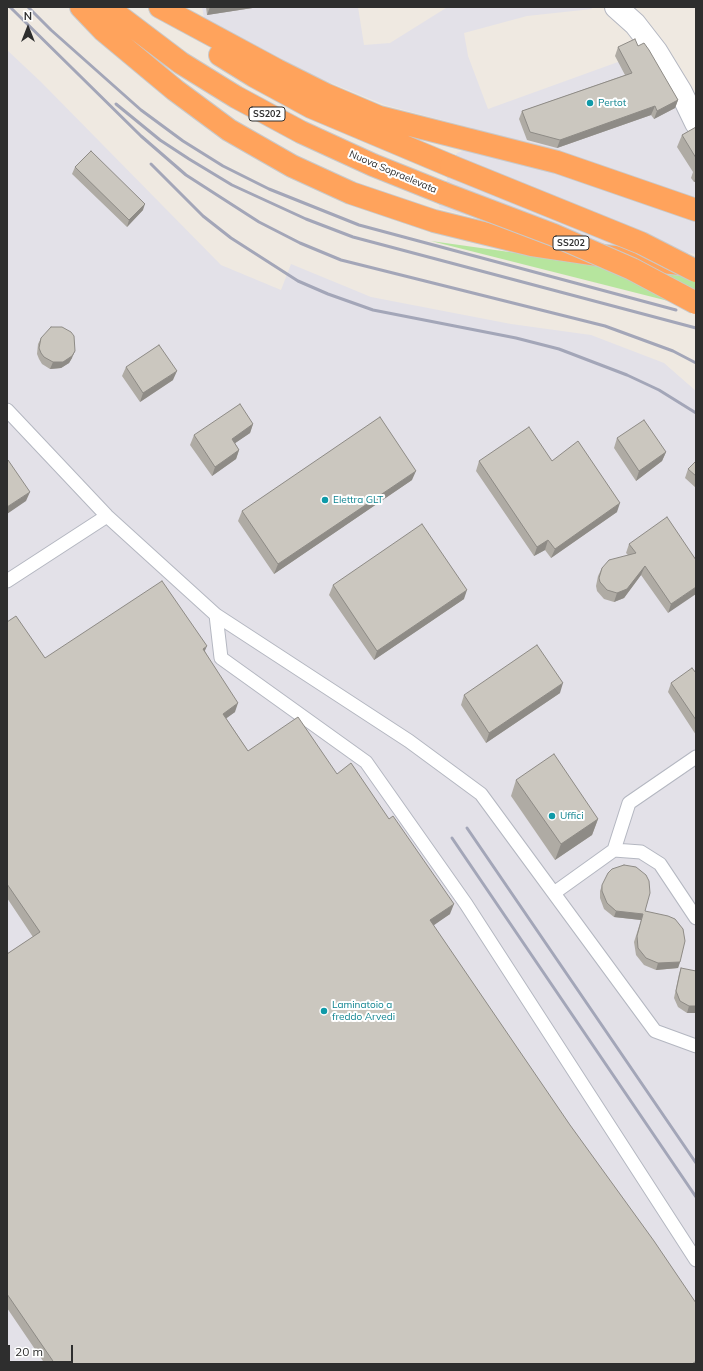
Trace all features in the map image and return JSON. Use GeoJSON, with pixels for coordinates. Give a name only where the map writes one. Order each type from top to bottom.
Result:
{"type":"FeatureCollection","features":[{"type":"Feature","properties":{"kind":"highway"},"geometry":{"type":"LineString","coordinates":[[81,7],[103,30],[175,90],[229,130],[292,166],[351,193],[434,221],[532,245],[605,256],[696,265]]}},
{"type":"Feature","properties":{"kind":"highway","name":"Nuova Sopraelevata"},"geometry":{"type":"LineString","coordinates":[[108,7],[180,63],[236,97],[300,132],[443,193],[561,238],[632,269],[696,303]]}},
{"type":"Feature","properties":{"kind":"highway","name":"SS202"},"geometry":{"type":"LineString","coordinates":[[154,7],[201,43],[254,76],[299,100],[381,137],[641,243],[696,272]]}},
{"type":"Feature","properties":{"kind":"highway"},"geometry":{"type":"LineString","coordinates":[[160,7],[327,95],[379,117],[557,162],[696,210]]}},
{"type":"Feature","properties":{"kind":"street"},"geometry":{"type":"LineString","coordinates":[[616,7],[635,24],[656,51],[681,92],[696,123]]}},
{"type":"Feature","properties":{"kind":"lane"},"geometry":{"type":"LineString","coordinates":[[7,410],[107,516],[216,615],[409,741],[481,794],[655,1031],[696,1046]]}},
{"type":"Feature","properties":{"kind":"lane"},"geometry":{"type":"LineString","coordinates":[[7,580],[107,516]]}},
{"type":"Feature","properties":{"kind":"lane"},"geometry":{"type":"LineString","coordinates":[[216,615],[221,658],[366,762],[466,904],[696,1260]]}},
{"type":"Feature","properties":{"kind":"lane"},"geometry":{"type":"LineString","coordinates":[[554,893],[614,850],[629,803],[696,756]]}},
{"type":"Feature","properties":{"kind":"lane"},"geometry":{"type":"LineString","coordinates":[[614,850],[641,852],[660,864],[696,918]]}},
{"type":"Feature","properties":{"kind":"shaded area"},"geometry":{"type":"Polygon","coordinates":[[[202,7],[358,7],[364,45],[390,43],[446,8],[591,7],[592,9],[527,16],[464,33],[468,56],[488,109],[618,62],[635,54],[673,90],[696,148],[696,254],[598,244],[526,232],[439,208],[451,166],[457,153],[465,150],[472,128],[385,105],[314,76],[204,18],[202,7]]]}},
{"type":"Feature","properties":{"kind":"shaded area"},"geometry":{"type":"Polygon","coordinates":[[[7,50],[41,82],[221,265],[281,290],[291,264],[371,297],[511,324],[591,335],[664,363],[696,391],[696,1364],[7,1364],[7,50]]]}},
{"type":"Feature","properties":{"kind":"green space"},"geometry":{"type":"Polygon","coordinates":[[[431,241],[673,275],[696,276],[696,308],[431,241]]]}},
{"type":"Feature","properties":{"kind":"building"},"geometry":{"type":"Polygon","coordinates":[[[635,39],[638,46],[644,43],[649,50],[678,100],[657,111],[655,106],[560,140],[530,132],[522,111],[632,73],[618,47],[635,39]]]}},
{"type":"Feature","properties":{"kind":"building"},"geometry":{"type":"Polygon","coordinates":[[[696,127],[696,158],[682,135],[696,127]]]}},
{"type":"Feature","properties":{"kind":"building"},"geometry":{"type":"Polygon","coordinates":[[[91,151],[145,204],[129,220],[75,167],[91,151]]]}},
{"type":"Feature","properties":{"kind":"building"},"geometry":{"type":"Polygon","coordinates":[[[51,327],[62,327],[71,332],[74,336],[75,351],[72,356],[63,362],[53,362],[44,357],[39,348],[41,338],[51,327]]]}},
{"type":"Feature","properties":{"kind":"building"},"geometry":{"type":"Polygon","coordinates":[[[159,345],[177,371],[143,393],[126,367],[159,345]]]}},
{"type":"Feature","properties":{"kind":"building"},"geometry":{"type":"Polygon","coordinates":[[[240,404],[253,424],[232,439],[239,450],[215,467],[194,435],[240,404]]]}},
{"type":"Feature","properties":{"kind":"building","name":"Elettra GLT"},"geometry":{"type":"Polygon","coordinates":[[[380,417],[416,471],[278,564],[242,511],[380,417]]]}},
{"type":"Feature","properties":{"kind":"building"},"geometry":{"type":"Polygon","coordinates":[[[644,420],[666,452],[639,471],[617,438],[644,420]]]}},
{"type":"Feature","properties":{"kind":"building"},"geometry":{"type":"Polygon","coordinates":[[[529,427],[552,461],[578,441],[620,503],[555,549],[548,540],[537,547],[479,461],[529,427]]]}},
{"type":"Feature","properties":{"kind":"building"},"geometry":{"type":"Polygon","coordinates":[[[7,460],[30,492],[7,507],[7,460]]]}},
{"type":"Feature","properties":{"kind":"building"},"geometry":{"type":"Polygon","coordinates":[[[696,461],[696,476],[688,469],[696,461]]]}},
{"type":"Feature","properties":{"kind":"building"},"geometry":{"type":"Polygon","coordinates":[[[667,517],[696,560],[696,587],[671,604],[645,566],[627,589],[617,593],[607,590],[600,582],[599,578],[602,568],[609,560],[636,553],[629,544],[667,517]]]}},
{"type":"Feature","properties":{"kind":"building"},"geometry":{"type":"Polygon","coordinates":[[[422,524],[467,590],[377,651],[333,585],[422,524]]]}},
{"type":"Feature","properties":{"kind":"building","name":"Laminatoio a freddo Arvedi"},"geometry":{"type":"Polygon","coordinates":[[[162,581],[207,646],[203,649],[238,703],[223,714],[248,751],[298,717],[337,774],[351,763],[389,819],[393,816],[454,904],[430,920],[570,1125],[654,1241],[696,1303],[696,1361],[692,1364],[55,1364],[7,1294],[7,954],[40,932],[7,884],[7,622],[16,616],[45,658],[162,581]]]}},
{"type":"Feature","properties":{"kind":"building"},"geometry":{"type":"Polygon","coordinates":[[[537,645],[563,683],[489,733],[464,695],[537,645]]]}},
{"type":"Feature","properties":{"kind":"building"},"geometry":{"type":"Polygon","coordinates":[[[692,668],[696,673],[696,720],[671,683],[692,668]]]}},
{"type":"Feature","properties":{"kind":"building","name":"Uffici"},"geometry":{"type":"Polygon","coordinates":[[[554,754],[598,819],[561,844],[516,780],[554,754]]]}},
{"type":"Feature","properties":{"kind":"building"},"geometry":{"type":"Polygon","coordinates":[[[624,865],[636,867],[646,875],[649,881],[650,893],[645,911],[675,919],[683,929],[685,941],[680,962],[658,963],[646,958],[638,948],[637,936],[643,914],[616,911],[607,903],[602,891],[602,885],[608,873],[612,869],[624,865]]]}},
{"type":"Feature","properties":{"kind":"building"},"geometry":{"type":"Polygon","coordinates":[[[681,968],[696,971],[696,1006],[689,1006],[680,1001],[676,991],[681,968]]]}},
{"type":"Feature","properties":{"kind":"railway"},"geometry":{"type":"LineString","coordinates":[[10,7],[141,136],[186,175],[259,222],[300,243],[341,260],[605,326],[673,351],[696,363]]}},
{"type":"Feature","properties":{"kind":"railway"},"geometry":{"type":"LineString","coordinates":[[28,7],[51,30],[141,110],[183,141],[223,166],[269,189],[359,225],[676,310]]}},
{"type":"Feature","properties":{"kind":"railway"},"geometry":{"type":"LineString","coordinates":[[116,104],[160,140],[189,159],[232,185],[306,219],[353,237],[696,328]]}},
{"type":"Feature","properties":{"kind":"railway"},"geometry":{"type":"LineString","coordinates":[[151,164],[203,216],[231,238],[298,281],[328,294],[373,310],[516,338],[559,349],[627,375],[659,390],[696,413]]}},
{"type":"Feature","properties":{"kind":"railway"},"geometry":{"type":"LineString","coordinates":[[467,828],[696,1163]]}},
{"type":"Feature","properties":{"kind":"railway"},"geometry":{"type":"LineString","coordinates":[[452,838],[696,1197]]}},
{"type":"Feature","properties":{"kind":"place","name":"Pertot"},"geometry":{"type":"Point","coordinates":[590,103]}},
{"type":"Feature","properties":{"kind":"place","name":"Elettra GLT"},"geometry":{"type":"Point","coordinates":[325,500]}},
{"type":"Feature","properties":{"kind":"place","name":"Uffici"},"geometry":{"type":"Point","coordinates":[552,816]}},
{"type":"Feature","properties":{"kind":"place","name":"Laminatoio a freddo Arvedi"},"geometry":{"type":"Point","coordinates":[324,1011]}}]}
